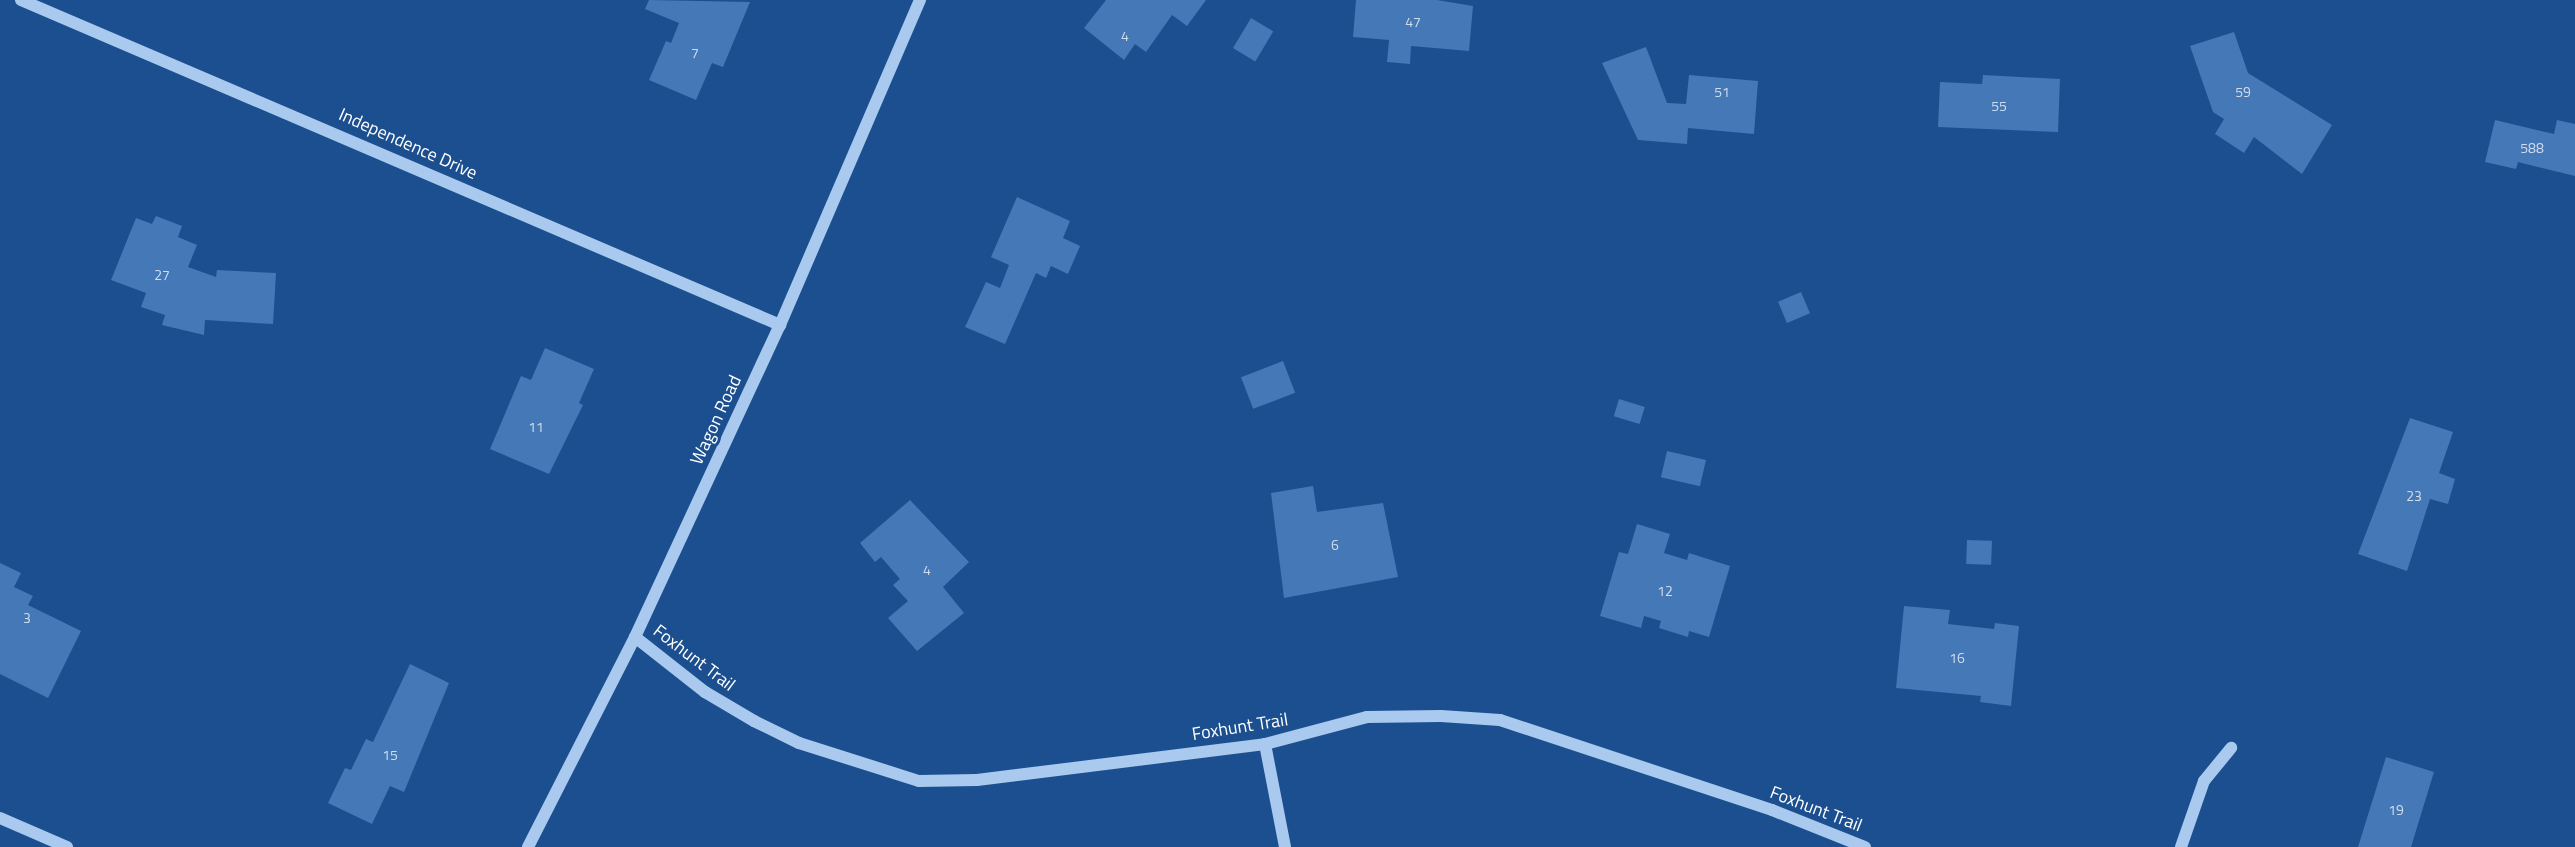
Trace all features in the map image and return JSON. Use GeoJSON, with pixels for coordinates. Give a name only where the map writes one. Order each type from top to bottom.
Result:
{"type":"FeatureCollection","features":[{"type":"Feature","properties":{"kind":"street","name":"Independence Drive"},"geometry":{"type":"LineString","coordinates":[[20,0],[780,325]]}},
{"type":"Feature","properties":{"kind":"street","name":"Wagon Road"},"geometry":{"type":"LineString","coordinates":[[528,847],[635,637],[780,325],[920,0]]}},
{"type":"Feature","properties":{"kind":"street","name":"Foxhunt Trail"},"geometry":{"type":"LineString","coordinates":[[635,637],[705,692],[754,721],[799,743],[919,781],[977,780],[1265,744],[1367,717],[1500,720],[1772,810],[1866,847]]}},
{"type":"Feature","properties":{"kind":"street"},"geometry":{"type":"LineString","coordinates":[[1265,744],[1285,847]]}},
{"type":"Feature","properties":{"kind":"street"},"geometry":{"type":"LineString","coordinates":[[2181,847],[2204,781],[2231,748]]}},
{"type":"Feature","properties":{"kind":"street"},"geometry":{"type":"LineString","coordinates":[[0,818],[67,847]]}},
{"type":"Feature","properties":{"kind":"building"},"geometry":{"type":"Polygon","coordinates":[[[649,0],[750,2],[723,67],[712,63],[696,100],[649,80],[666,41],[671,43],[679,23],[645,9],[649,0]]]}},
{"type":"Feature","properties":{"kind":"building"},"geometry":{"type":"Polygon","coordinates":[[[1106,0],[1206,0],[1187,26],[1172,15],[1146,52],[1135,44],[1124,60],[1084,28],[1106,0]]]}},
{"type":"Feature","properties":{"kind":"building"},"geometry":{"type":"Polygon","coordinates":[[[1356,0],[1437,0],[1473,6],[1469,51],[1411,46],[1410,64],[1387,62],[1389,40],[1353,37],[1356,0]]]}},
{"type":"Feature","properties":{"kind":"building"},"geometry":{"type":"Polygon","coordinates":[[[1251,18],[1273,31],[1255,61],[1233,48],[1251,18]]]}},
{"type":"Feature","properties":{"kind":"building"},"geometry":{"type":"Polygon","coordinates":[[[2234,32],[2248,73],[2332,125],[2302,174],[2254,137],[2244,153],[2215,134],[2224,119],[2213,112],[2190,46],[2234,32]]]}},
{"type":"Feature","properties":{"kind":"building"},"geometry":{"type":"Polygon","coordinates":[[[1646,47],[1667,103],[1686,104],[1689,75],[1758,81],[1754,134],[1688,128],[1687,144],[1638,140],[1602,63],[1646,47]]]}},
{"type":"Feature","properties":{"kind":"building"},"geometry":{"type":"Polygon","coordinates":[[[1983,75],[2060,79],[2058,132],[1938,127],[1940,82],[1982,84],[1983,75]]]}},
{"type":"Feature","properties":{"kind":"building"},"geometry":{"type":"Polygon","coordinates":[[[2495,120],[2554,134],[2557,120],[2575,124],[2575,176],[2518,162],[2516,169],[2485,162],[2495,120]]]}},
{"type":"Feature","properties":{"kind":"building"},"geometry":{"type":"Polygon","coordinates":[[[1017,197],[1070,221],[1063,238],[1080,246],[1068,274],[1051,266],[1046,278],[1036,273],[1005,344],[965,327],[986,282],[1000,288],[1009,265],[991,257],[1017,197]]]}},
{"type":"Feature","properties":{"kind":"building"},"geometry":{"type":"Polygon","coordinates":[[[156,216],[182,226],[178,237],[197,245],[188,267],[216,277],[217,270],[276,273],[273,324],[205,320],[204,335],[162,325],[165,315],[141,307],[146,293],[111,280],[136,218],[152,224],[156,216]]]}},
{"type":"Feature","properties":{"kind":"building"},"geometry":{"type":"Polygon","coordinates":[[[1801,292],[1810,313],[1787,323],[1778,302],[1801,292]]]}},
{"type":"Feature","properties":{"kind":"building"},"geometry":{"type":"Polygon","coordinates":[[[545,348],[594,369],[579,403],[583,405],[549,474],[490,449],[521,376],[531,380],[545,348]]]}},
{"type":"Feature","properties":{"kind":"building"},"geometry":{"type":"Polygon","coordinates":[[[1283,361],[1295,393],[1253,409],[1241,377],[1283,361]]]}},
{"type":"Feature","properties":{"kind":"building"},"geometry":{"type":"Polygon","coordinates":[[[1619,399],[1645,407],[1640,424],[1614,416],[1619,399]]]}},
{"type":"Feature","properties":{"kind":"building"},"geometry":{"type":"Polygon","coordinates":[[[2410,418],[2453,432],[2439,473],[2455,479],[2448,504],[2430,499],[2407,571],[2358,554],[2410,418]]]}},
{"type":"Feature","properties":{"kind":"building"},"geometry":{"type":"Polygon","coordinates":[[[1667,451],[1706,460],[1700,486],[1661,477],[1667,451]]]}},
{"type":"Feature","properties":{"kind":"building"},"geometry":{"type":"Polygon","coordinates":[[[1313,486],[1317,512],[1383,503],[1398,577],[1284,598],[1271,493],[1313,486]]]}},
{"type":"Feature","properties":{"kind":"building"},"geometry":{"type":"Polygon","coordinates":[[[910,500],[969,562],[943,587],[964,613],[917,651],[888,618],[908,601],[893,585],[900,579],[881,557],[875,562],[860,543],[910,500]]]}},
{"type":"Feature","properties":{"kind":"building"},"geometry":{"type":"Polygon","coordinates":[[[1637,524],[1670,534],[1664,553],[1687,560],[1689,553],[1730,566],[1709,637],[1689,631],[1688,637],[1659,628],[1661,621],[1644,616],[1641,628],[1600,616],[1619,552],[1628,554],[1637,524]]]}},
{"type":"Feature","properties":{"kind":"building"},"geometry":{"type":"Polygon","coordinates":[[[1967,540],[1992,541],[1991,565],[1966,564],[1967,540]]]}},
{"type":"Feature","properties":{"kind":"building"},"geometry":{"type":"Polygon","coordinates":[[[0,563],[21,573],[14,587],[33,596],[28,605],[81,631],[48,698],[0,674],[0,563]]]}},
{"type":"Feature","properties":{"kind":"building"},"geometry":{"type":"Polygon","coordinates":[[[1904,606],[1950,610],[1948,624],[1994,629],[1995,623],[2019,626],[2011,706],[1980,702],[1981,696],[1896,688],[1904,606]]]}},
{"type":"Feature","properties":{"kind":"building"},"geometry":{"type":"Polygon","coordinates":[[[410,664],[449,683],[404,792],[390,786],[372,824],[328,803],[345,768],[351,770],[366,739],[373,742],[410,664]]]}},
{"type":"Feature","properties":{"kind":"building"},"geometry":{"type":"Polygon","coordinates":[[[2386,757],[2434,772],[2411,847],[2358,847],[2386,757]]]}}]}
